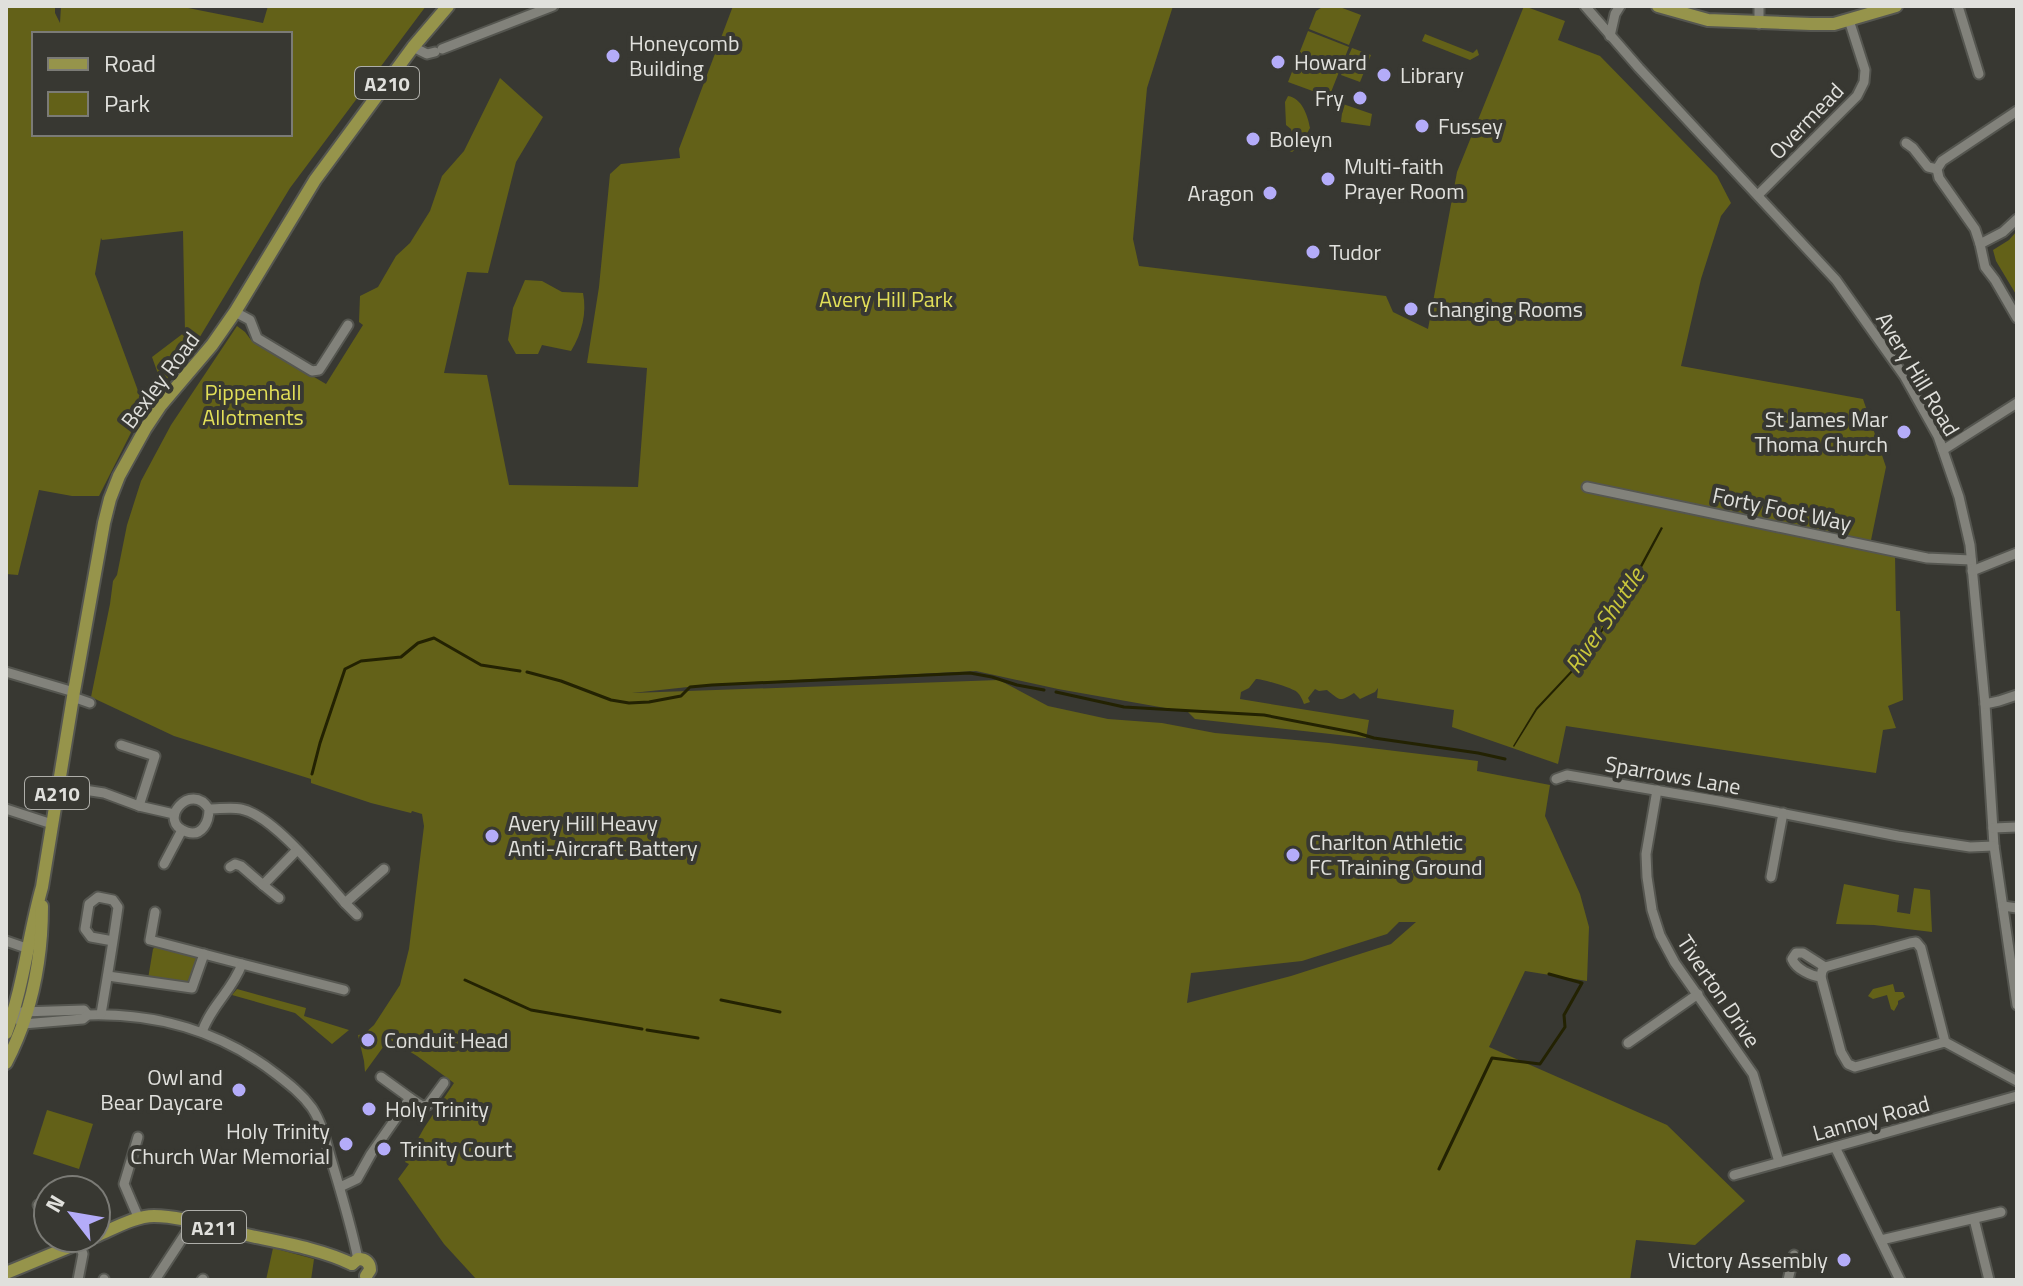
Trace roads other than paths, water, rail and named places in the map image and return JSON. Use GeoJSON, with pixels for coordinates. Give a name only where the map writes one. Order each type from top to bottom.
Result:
{"type":"FeatureCollection","features":[{"type":"Feature","properties":{"kind":"main road","name":"Bexley Road"},"geometry":{"type":"LineString","coordinates":[[13,1014],[42,887],[104,523],[119,476],[161,405],[212,345],[235,312],[315,180],[413,47],[448,6]]}},
{"type":"Feature","properties":{"kind":"main road"},"geometry":{"type":"LineString","coordinates":[[1658,6],[1708,20],[1759,24],[1834,24],[1896,6]]}},
{"type":"Feature","properties":{"kind":"main road","name":"Bexley Road"},"geometry":{"type":"LineString","coordinates":[[6,1063],[25,1018],[34,986],[40,947],[42,887]]}},
{"type":"Feature","properties":{"kind":"main road","name":"A210"},"geometry":{"type":"LineString","coordinates":[[6,1033],[13,1014]]}},
{"type":"Feature","properties":{"kind":"main road","name":"A211"},"geometry":{"type":"LineString","coordinates":[[112,1229],[152,1215],[193,1222],[355,1262],[351,1270],[354,1276],[368,1278]]}},
{"type":"Feature","properties":{"kind":"main road","name":"A211"},"geometry":{"type":"LineString","coordinates":[[6,1273],[49,1254]]}},
{"type":"Feature","properties":{"kind":"street"},"geometry":{"type":"LineString","coordinates":[[413,47],[427,54],[553,6]]}},
{"type":"Feature","properties":{"kind":"street","name":"Avery Hill Road"},"geometry":{"type":"LineString","coordinates":[[1585,6],[1836,280],[1905,377],[1938,436],[1962,508],[1971,560],[1985,704],[1994,846],[2017,1005]]}},
{"type":"Feature","properties":{"kind":"street"},"geometry":{"type":"LineString","coordinates":[[1610,36],[1620,6]]}},
{"type":"Feature","properties":{"kind":"street"},"geometry":{"type":"LineString","coordinates":[[1759,6],[1759,24]]}},
{"type":"Feature","properties":{"kind":"street"},"geometry":{"type":"LineString","coordinates":[[1958,6],[1979,74]]}},
{"type":"Feature","properties":{"kind":"street","name":"Overmead"},"geometry":{"type":"LineString","coordinates":[[1758,195],[1857,96],[1864,82],[1865,70],[1849,20]]}},
{"type":"Feature","properties":{"kind":"street"},"geometry":{"type":"LineString","coordinates":[[2017,111],[1942,161],[1937,169],[1939,178],[1975,229],[1985,267],[2017,318]]}},
{"type":"Feature","properties":{"kind":"street"},"geometry":{"type":"LineString","coordinates":[[1906,143],[1928,167],[1937,169]]}},
{"type":"Feature","properties":{"kind":"street"},"geometry":{"type":"LineString","coordinates":[[1980,244],[2003,232],[2017,219]]}},
{"type":"Feature","properties":{"kind":"street"},"geometry":{"type":"LineString","coordinates":[[235,312],[250,320],[257,338],[312,371],[319,370],[348,325]]}},
{"type":"Feature","properties":{"kind":"street"},"geometry":{"type":"LineString","coordinates":[[1943,450],[2017,403]]}},
{"type":"Feature","properties":{"kind":"street","name":"Forty Foot Way"},"geometry":{"type":"LineString","coordinates":[[1587,487],[1927,558],[1971,560]]}},
{"type":"Feature","properties":{"kind":"street"},"geometry":{"type":"LineString","coordinates":[[1972,571],[2017,553]]}},
{"type":"Feature","properties":{"kind":"street"},"geometry":{"type":"LineString","coordinates":[[6,672],[90,703]]}},
{"type":"Feature","properties":{"kind":"street"},"geometry":{"type":"LineString","coordinates":[[1985,704],[2017,695]]}},
{"type":"Feature","properties":{"kind":"street"},"geometry":{"type":"LineString","coordinates":[[121,745],[155,756],[139,806]]}},
{"type":"Feature","properties":{"kind":"street","name":"Sparrows Lane"},"geometry":{"type":"LineString","coordinates":[[1556,779],[1567,775],[1913,838],[1970,847],[1994,846]]}},
{"type":"Feature","properties":{"kind":"street"},"geometry":{"type":"LineString","coordinates":[[58,786],[104,793],[174,814]]}},
{"type":"Feature","properties":{"kind":"street","name":"Tiverton Drive"},"geometry":{"type":"LineString","coordinates":[[1657,790],[1646,854],[1652,910],[1660,935],[1675,963],[1753,1074],[1779,1162]]}},
{"type":"Feature","properties":{"kind":"street"},"geometry":{"type":"LineString","coordinates":[[191,799],[208,805],[209,820],[202,830],[191,834],[175,822],[174,814],[181,803],[191,799]]}},
{"type":"Feature","properties":{"kind":"street"},"geometry":{"type":"LineString","coordinates":[[6,809],[52,824]]}},
{"type":"Feature","properties":{"kind":"street"},"geometry":{"type":"LineString","coordinates":[[209,809],[242,809],[262,819],[280,832],[357,915]]}},
{"type":"Feature","properties":{"kind":"street"},"geometry":{"type":"LineString","coordinates":[[1771,877],[1783,813]]}},
{"type":"Feature","properties":{"kind":"street"},"geometry":{"type":"LineString","coordinates":[[1993,828],[2017,827]]}},
{"type":"Feature","properties":{"kind":"street"},"geometry":{"type":"LineString","coordinates":[[164,864],[182,830]]}},
{"type":"Feature","properties":{"kind":"street"},"geometry":{"type":"LineString","coordinates":[[263,885],[297,850]]}},
{"type":"Feature","properties":{"kind":"street"},"geometry":{"type":"LineString","coordinates":[[230,867],[235,864],[241,866],[279,898]]}},
{"type":"Feature","properties":{"kind":"street"},"geometry":{"type":"LineString","coordinates":[[345,903],[384,869]]}},
{"type":"Feature","properties":{"kind":"street"},"geometry":{"type":"LineString","coordinates":[[101,1014],[108,976],[118,907],[113,900],[92,899],[85,929],[91,937],[113,941]]}},
{"type":"Feature","properties":{"kind":"street"},"geometry":{"type":"LineString","coordinates":[[2003,906],[2017,908]]}},
{"type":"Feature","properties":{"kind":"street"},"geometry":{"type":"LineString","coordinates":[[155,912],[150,940],[344,990]]}},
{"type":"Feature","properties":{"kind":"street"},"geometry":{"type":"LineString","coordinates":[[6,941],[29,949]]}},
{"type":"Feature","properties":{"kind":"street"},"geometry":{"type":"LineString","coordinates":[[1945,1042],[1921,948],[1916,942],[1823,972],[1842,1057],[1851,1066],[1945,1042],[2017,1081]]}},
{"type":"Feature","properties":{"kind":"street"},"geometry":{"type":"LineString","coordinates":[[108,976],[192,988],[204,954]]}},
{"type":"Feature","properties":{"kind":"street"},"geometry":{"type":"LineString","coordinates":[[202,1032],[212,1010],[230,989],[242,964]]}},
{"type":"Feature","properties":{"kind":"street"},"geometry":{"type":"LineString","coordinates":[[1628,1043],[1698,994]]}},
{"type":"Feature","properties":{"kind":"street"},"geometry":{"type":"LineString","coordinates":[[13,1014],[25,1018],[84,1010],[88,1015],[160,1022],[202,1032],[242,1050],[289,1084],[318,1119],[340,1187],[355,1262]]}},
{"type":"Feature","properties":{"kind":"street"},"geometry":{"type":"LineString","coordinates":[[381,1077],[422,1106],[428,1105],[444,1083]]}},
{"type":"Feature","properties":{"kind":"street","name":"Lannoy Road"},"geometry":{"type":"LineString","coordinates":[[1734,1175],[2017,1096]]}},
{"type":"Feature","properties":{"kind":"street"},"geometry":{"type":"LineString","coordinates":[[340,1187],[357,1179],[410,1098]]}},
{"type":"Feature","properties":{"kind":"street"},"geometry":{"type":"LineString","coordinates":[[138,1137],[124,1184],[139,1219]]}},
{"type":"Feature","properties":{"kind":"street"},"geometry":{"type":"LineString","coordinates":[[1835,1147],[1900,1280]]}},
{"type":"Feature","properties":{"kind":"street"},"geometry":{"type":"LineString","coordinates":[[1881,1240],[2001,1212]]}},
{"type":"Feature","properties":{"kind":"street"},"geometry":{"type":"LineString","coordinates":[[1974,1219],[1989,1280]]}},
{"type":"Feature","properties":{"kind":"street"},"geometry":{"type":"LineString","coordinates":[[155,1280],[193,1222]]}},
{"type":"Feature","properties":{"kind":"street"},"geometry":{"type":"LineString","coordinates":[[78,1280],[83,1254]]}},
{"type":"Feature","properties":{"kind":"street"},"geometry":{"type":"LineString","coordinates":[[1788,1280],[1794,1255]]}},
{"type":"Feature","properties":{"kind":"waterway"},"geometry":{"type":"LineString","coordinates":[[312,774],[345,669],[361,661],[401,657],[418,643],[434,638],[481,665],[520,671]]}},
{"type":"Feature","properties":{"kind":"waterway"},"geometry":{"type":"LineString","coordinates":[[527,672],[629,703],[681,696],[690,687],[712,685],[970,673],[1044,690]]}},
{"type":"Feature","properties":{"kind":"waterway"},"geometry":{"type":"LineString","coordinates":[[1056,692],[1124,707],[1264,715],[1374,738],[1505,759]]}},
{"type":"Feature","properties":{"kind":"waterway","name":"River Shuttle"},"geometry":{"type":"LineString","coordinates":[[1439,1169],[1492,1058],[1540,1064],[1565,1027],[1564,1015],[1582,983],[1549,974]]}},
{"type":"Feature","properties":{"kind":"waterway","name":"River Shuttle"},"geometry":{"type":"LineString","coordinates":[[465,980],[531,1010],[642,1029]]}},
{"type":"Feature","properties":{"kind":"waterway","name":"River Shuttle"},"geometry":{"type":"LineString","coordinates":[[721,1000],[780,1012]]}},
{"type":"Feature","properties":{"kind":"waterway","name":"River Shuttle"},"geometry":{"type":"LineString","coordinates":[[647,1030],[698,1038]]}},
{"type":"Feature","properties":{"kind":"place","name":"Honeycomb Building"},"geometry":{"type":"Point","coordinates":[613,56]}},
{"type":"Feature","properties":{"kind":"place","name":"Howard"},"geometry":{"type":"Point","coordinates":[1278,62]}},
{"type":"Feature","properties":{"kind":"place","name":"Library"},"geometry":{"type":"Point","coordinates":[1384,75]}},
{"type":"Feature","properties":{"kind":"place","name":"Fry"},"geometry":{"type":"Point","coordinates":[1360,98]}},
{"type":"Feature","properties":{"kind":"place","name":"Fussey"},"geometry":{"type":"Point","coordinates":[1422,126]}},
{"type":"Feature","properties":{"kind":"place","name":"Boleyn"},"geometry":{"type":"Point","coordinates":[1253,139]}},
{"type":"Feature","properties":{"kind":"place","name":"Multi-faith Prayer Room"},"geometry":{"type":"Point","coordinates":[1328,179]}},
{"type":"Feature","properties":{"kind":"place","name":"Aragon"},"geometry":{"type":"Point","coordinates":[1270,193]}},
{"type":"Feature","properties":{"kind":"place","name":"Tudor"},"geometry":{"type":"Point","coordinates":[1313,252]}},
{"type":"Feature","properties":{"kind":"place","name":"Changing Rooms"},"geometry":{"type":"Point","coordinates":[1411,309]}},
{"type":"Feature","properties":{"kind":"place","name":"St James Mar Thoma Church"},"geometry":{"type":"Point","coordinates":[1904,432]}},
{"type":"Feature","properties":{"kind":"place","name":"Avery Hill Heavy Anti-Aircraft Battery"},"geometry":{"type":"Point","coordinates":[492,836]}},
{"type":"Feature","properties":{"kind":"place","name":"Charlton Athletic FC Training Ground"},"geometry":{"type":"Point","coordinates":[1293,855]}},
{"type":"Feature","properties":{"kind":"place","name":"Conduit Head"},"geometry":{"type":"Point","coordinates":[368,1040]}},
{"type":"Feature","properties":{"kind":"place","name":"Owl and Bear Daycare"},"geometry":{"type":"Point","coordinates":[239,1090]}},
{"type":"Feature","properties":{"kind":"place","name":"Holy Trinity"},"geometry":{"type":"Point","coordinates":[369,1109]}},
{"type":"Feature","properties":{"kind":"place","name":"Holy Trinity Church War Memorial"},"geometry":{"type":"Point","coordinates":[346,1144]}},
{"type":"Feature","properties":{"kind":"place","name":"Trinity Court"},"geometry":{"type":"Point","coordinates":[384,1149]}},
{"type":"Feature","properties":{"kind":"place","name":"Victory Assembly"},"geometry":{"type":"Point","coordinates":[1844,1260]}},
{"type":"Feature","properties":{"kind":"park label","name":"Avery Hill Park"},"geometry":{"type":"Point","coordinates":[886,299]}},
{"type":"Feature","properties":{"kind":"park label","name":"Pippenhall Allotments"},"geometry":{"type":"Point","coordinates":[253,404]}}]}
